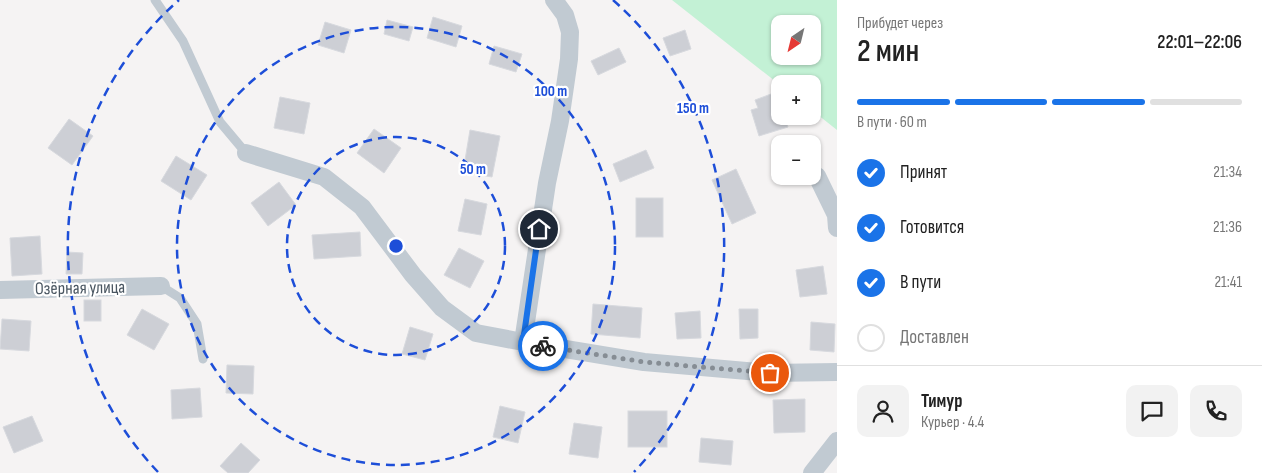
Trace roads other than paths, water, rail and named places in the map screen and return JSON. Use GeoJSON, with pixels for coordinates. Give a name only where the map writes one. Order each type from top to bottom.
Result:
{"type":"FeatureCollection","features":[{"type":"Feature","properties":{"kind":"street"},"geometry":{"type":"LineString","coordinates":[[523,342],[542,209],[560,121],[569,59],[570,32],[565,15],[554,0]]}},
{"type":"Feature","properties":{"kind":"street"},"geometry":{"type":"LineString","coordinates":[[246,153],[324,177],[362,208],[413,275],[442,308],[476,333],[644,362],[770,373],[837,372]]}},
{"type":"Feature","properties":{"kind":"street"},"geometry":{"type":"LineString","coordinates":[[821,185],[836,215],[837,228]]}},
{"type":"Feature","properties":{"kind":"street","name":"Озёрная улица"},"geometry":{"type":"LineString","coordinates":[[0,290],[161,286]]}},
{"type":"Feature","properties":{"kind":"street"},"geometry":{"type":"LineString","coordinates":[[819,470],[837,441]]}},
{"type":"Feature","properties":{"kind":"lane"},"geometry":{"type":"LineString","coordinates":[[155,0],[182,41],[220,122],[246,153]]}},
{"type":"Feature","properties":{"kind":"lane"},"geometry":{"type":"LineString","coordinates":[[161,286],[180,298],[197,324],[203,359]]}}]}
